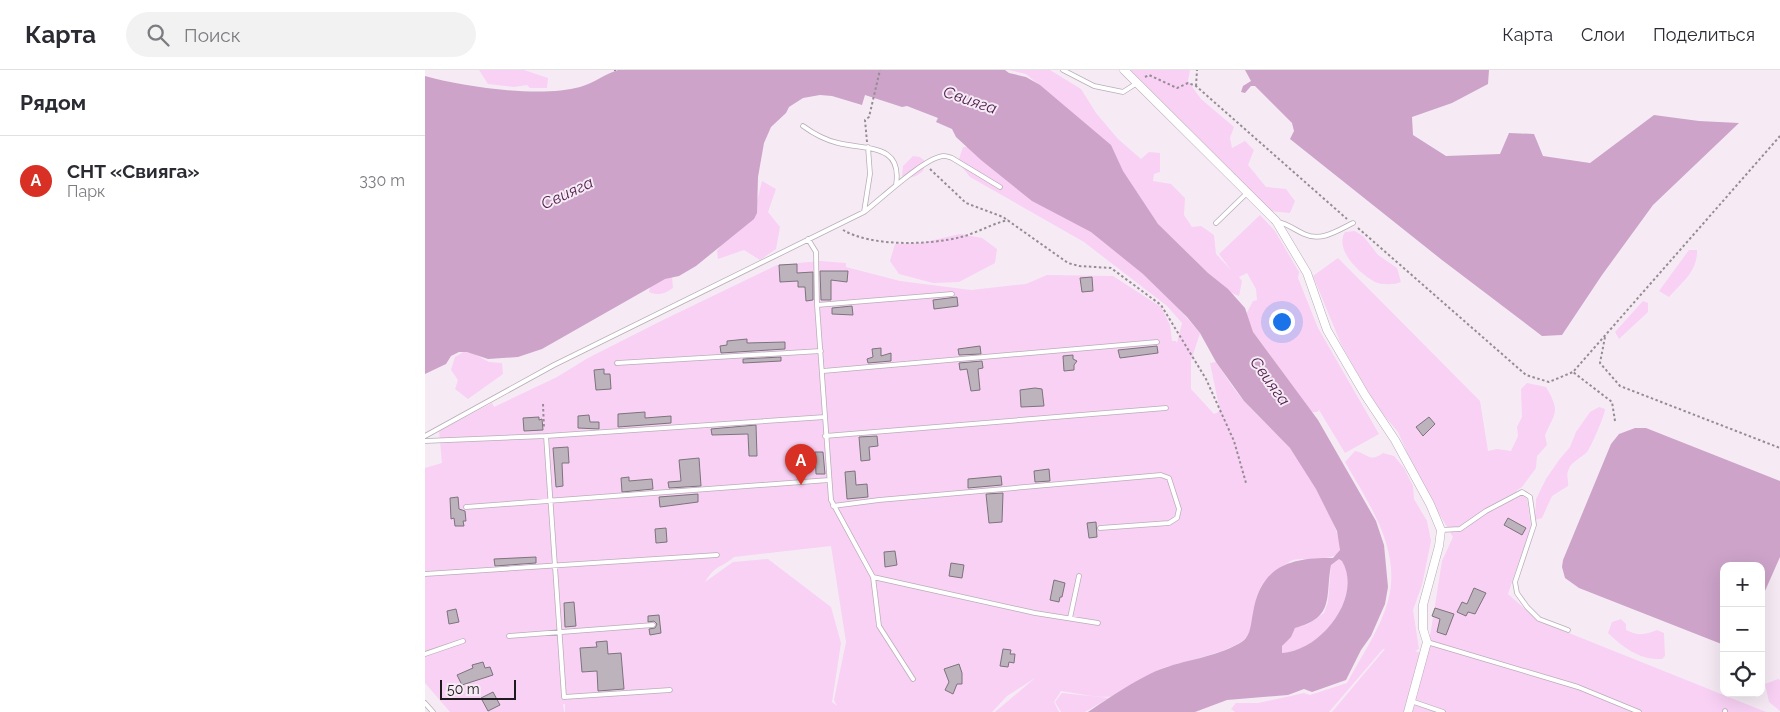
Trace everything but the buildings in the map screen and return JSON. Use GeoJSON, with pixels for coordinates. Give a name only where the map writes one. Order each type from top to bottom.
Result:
{"type":"FeatureCollection","features":[{"type":"Feature","properties":{"kind":"street"},"geometry":{"type":"LineString","coordinates":[[1124,70],[1249,191],[1276,221],[1307,273],[1327,330],[1365,395],[1395,440],[1430,504],[1441,530],[1439,546],[1423,605],[1423,629],[1427,642],[1408,712]]}},
{"type":"Feature","properties":{"kind":"lane"},"geometry":{"type":"LineString","coordinates":[[1063,70],[1094,86],[1123,92],[1137,83]]}},
{"type":"Feature","properties":{"kind":"lane"},"geometry":{"type":"LineString","coordinates":[[803,126],[817,136],[838,144],[868,146],[883,153],[895,162],[898,171],[896,185]]}},
{"type":"Feature","properties":{"kind":"lane"},"geometry":{"type":"LineString","coordinates":[[864,212],[870,174],[868,146]]}},
{"type":"Feature","properties":{"kind":"lane"},"geometry":{"type":"LineString","coordinates":[[425,436],[554,365],[864,212],[896,185],[923,166],[944,156],[977,172],[1000,187]]}},
{"type":"Feature","properties":{"kind":"lane"},"geometry":{"type":"LineString","coordinates":[[1216,223],[1249,191]]}},
{"type":"Feature","properties":{"kind":"lane"},"geometry":{"type":"LineString","coordinates":[[1276,221],[1288,224],[1304,234],[1317,238],[1334,233],[1353,223]]}},
{"type":"Feature","properties":{"kind":"lane"},"geometry":{"type":"LineString","coordinates":[[808,239],[816,252],[817,305],[823,371],[825,436],[833,506],[873,577],[879,626],[913,679]]}},
{"type":"Feature","properties":{"kind":"lane"},"geometry":{"type":"LineString","coordinates":[[817,305],[952,294]]}},
{"type":"Feature","properties":{"kind":"lane"},"geometry":{"type":"LineString","coordinates":[[823,371],[1157,342]]}},
{"type":"Feature","properties":{"kind":"lane"},"geometry":{"type":"LineString","coordinates":[[617,363],[821,351]]}},
{"type":"Feature","properties":{"kind":"lane"},"geometry":{"type":"LineString","coordinates":[[825,436],[1166,408]]}},
{"type":"Feature","properties":{"kind":"lane"},"geometry":{"type":"LineString","coordinates":[[425,441],[545,436],[825,417]]}},
{"type":"Feature","properties":{"kind":"lane"},"geometry":{"type":"LineString","coordinates":[[545,436],[556,566],[564,697],[670,690]]}},
{"type":"Feature","properties":{"kind":"lane"},"geometry":{"type":"LineString","coordinates":[[833,506],[879,500],[1151,476],[1169,478],[1179,509],[1177,518],[1169,523],[1101,528]]}},
{"type":"Feature","properties":{"kind":"lane"},"geometry":{"type":"LineString","coordinates":[[466,507],[829,480]]}},
{"type":"Feature","properties":{"kind":"lane"},"geometry":{"type":"LineString","coordinates":[[1441,530],[1459,529],[1485,511],[1522,492],[1529,497],[1534,525],[1515,582],[1517,593],[1527,608],[1539,618],[1568,630]]}},
{"type":"Feature","properties":{"kind":"lane"},"geometry":{"type":"LineString","coordinates":[[425,574],[717,555]]}},
{"type":"Feature","properties":{"kind":"lane"},"geometry":{"type":"LineString","coordinates":[[1070,618],[1079,576]]}},
{"type":"Feature","properties":{"kind":"lane"},"geometry":{"type":"LineString","coordinates":[[873,577],[1098,623]]}},
{"type":"Feature","properties":{"kind":"lane"},"geometry":{"type":"LineString","coordinates":[[509,636],[653,626]]}},
{"type":"Feature","properties":{"kind":"lane"},"geometry":{"type":"LineString","coordinates":[[425,654],[463,640]]}},
{"type":"Feature","properties":{"kind":"lane"},"geometry":{"type":"LineString","coordinates":[[1427,642],[1579,687],[1639,712]]}},
{"type":"Feature","properties":{"kind":"lane"},"geometry":{"type":"LineString","coordinates":[[1411,701],[1443,712]]}},
{"type":"Feature","properties":{"kind":"lane"},"geometry":{"type":"LineString","coordinates":[[425,703],[433,712]]}},
{"type":"Feature","properties":{"kind":"path"},"geometry":{"type":"LineString","coordinates":[[868,146],[865,120],[869,117],[880,70]]}},
{"type":"Feature","properties":{"kind":"path"},"geometry":{"type":"LineString","coordinates":[[1196,86],[1197,70]]}},
{"type":"Feature","properties":{"kind":"path"},"geometry":{"type":"LineString","coordinates":[[1137,83],[1149,75],[1177,88],[1188,84],[1196,86],[1526,375],[1549,382],[1573,372],[1780,136]]}},
{"type":"Feature","properties":{"kind":"path"},"geometry":{"type":"LineString","coordinates":[[923,166],[935,171],[967,203],[1008,220],[1068,263],[1079,266],[1111,268],[1161,305],[1206,379],[1234,441],[1246,483]]}},
{"type":"Feature","properties":{"kind":"path"},"geometry":{"type":"LineString","coordinates":[[837,226],[853,236],[930,243],[960,237],[988,225],[1008,220]]}},
{"type":"Feature","properties":{"kind":"path"},"geometry":{"type":"LineString","coordinates":[[1605,337],[1601,362],[1620,386],[1780,448]]}},
{"type":"Feature","properties":{"kind":"path"},"geometry":{"type":"LineString","coordinates":[[1573,372],[1612,402],[1615,421]]}},
{"type":"Feature","properties":{"kind":"path"},"geometry":{"type":"LineString","coordinates":[[543,404],[545,436]]}},
{"type":"Feature","properties":{"kind":"shaded area"},"geometry":{"type":"Polygon","coordinates":[[[479,70],[524,70],[548,78],[547,88],[530,88],[527,85],[514,87],[488,84],[479,70]]]}},
{"type":"Feature","properties":{"kind":"shaded area"},"geometry":{"type":"Polygon","coordinates":[[[1009,70],[1050,70],[1081,89],[1096,113],[1118,139],[1141,159],[1149,152],[1160,153],[1160,172],[1154,174],[1153,181],[1171,184],[1185,198],[1184,215],[1192,227],[1201,226],[1214,235],[1216,254],[1231,270],[1219,254],[1260,215],[1275,231],[1299,272],[1298,278],[1318,328],[1379,434],[1345,453],[1319,410],[1317,412],[1298,412],[1242,322],[1253,301],[1257,300],[1256,289],[1247,273],[1239,277],[1242,281],[1239,296],[1210,284],[1164,237],[1065,107],[1026,74],[1009,70]]]}},
{"type":"Feature","properties":{"kind":"shaded area"},"geometry":{"type":"Polygon","coordinates":[[[1130,70],[1190,70],[1188,81],[1201,99],[1234,127],[1230,138],[1232,148],[1245,141],[1254,150],[1248,165],[1266,187],[1286,189],[1295,201],[1290,213],[1270,211],[1130,70]]]}},
{"type":"Feature","properties":{"kind":"shaded area"},"geometry":{"type":"Polygon","coordinates":[[[963,147],[968,147],[996,172],[1091,231],[1121,253],[1176,305],[1200,333],[1191,361],[1191,389],[1214,414],[1220,411],[1210,363],[1216,362],[1250,408],[1285,442],[1297,457],[1321,496],[1334,525],[1340,548],[1338,553],[1328,558],[1293,560],[1271,575],[1259,590],[1251,629],[1242,641],[1221,651],[1163,668],[1114,696],[1096,696],[1061,691],[1054,702],[1059,712],[995,712],[1035,678],[1007,696],[992,712],[565,712],[565,704],[563,704],[564,712],[450,712],[425,683],[425,468],[442,463],[439,431],[492,403],[494,407],[557,377],[588,358],[777,265],[820,261],[846,263],[846,267],[900,281],[971,290],[1026,284],[1047,275],[1113,276],[1161,307],[1170,325],[1172,341],[1177,343],[1182,323],[1167,306],[1084,242],[970,177],[958,162],[963,147]],[[831,546],[734,557],[715,569],[705,582],[733,562],[768,559],[831,607],[841,643],[832,702],[837,706],[834,700],[846,642],[831,546]]]}},
{"type":"Feature","properties":{"kind":"shaded area"},"geometry":{"type":"Polygon","coordinates":[[[913,156],[920,157],[926,162],[923,171],[913,177],[902,176],[903,166],[913,156]]]}},
{"type":"Feature","properties":{"kind":"shaded area"},"geometry":{"type":"Polygon","coordinates":[[[762,181],[776,189],[768,212],[780,227],[776,249],[760,260],[744,250],[718,259],[717,251],[733,227],[756,205],[762,181]]]}},
{"type":"Feature","properties":{"kind":"shaded area"},"geometry":{"type":"Polygon","coordinates":[[[1355,231],[1364,237],[1378,255],[1397,268],[1401,282],[1392,284],[1378,283],[1362,273],[1350,261],[1343,246],[1343,239],[1345,232],[1355,231]]]}},
{"type":"Feature","properties":{"kind":"shaded area"},"geometry":{"type":"Polygon","coordinates":[[[960,234],[982,238],[997,249],[995,263],[959,282],[933,283],[899,274],[890,261],[895,244],[921,243],[960,234]]]}},
{"type":"Feature","properties":{"kind":"shaded area"},"geometry":{"type":"Polygon","coordinates":[[[1689,250],[1697,250],[1695,264],[1688,276],[1669,297],[1659,291],[1689,250]]]}},
{"type":"Feature","properties":{"kind":"shaded area"},"geometry":{"type":"Polygon","coordinates":[[[1338,258],[1480,401],[1488,451],[1497,449],[1511,451],[1518,436],[1517,427],[1522,417],[1521,389],[1527,383],[1546,387],[1555,406],[1555,411],[1545,435],[1547,445],[1537,456],[1536,468],[1522,487],[1516,491],[1527,499],[1531,526],[1508,594],[1539,621],[1720,694],[1720,697],[1729,697],[1766,712],[1332,712],[1385,649],[1329,712],[1235,712],[1231,709],[1236,703],[1258,703],[1304,693],[1310,695],[1347,683],[1385,612],[1391,582],[1391,564],[1381,528],[1345,462],[1355,451],[1372,458],[1383,453],[1394,456],[1404,468],[1413,486],[1414,499],[1427,521],[1431,541],[1422,585],[1413,610],[1419,649],[1415,651],[1427,655],[1442,561],[1453,537],[1420,482],[1398,432],[1376,406],[1341,344],[1313,276],[1338,258]]]}},
{"type":"Feature","properties":{"kind":"shaded area"},"geometry":{"type":"Polygon","coordinates":[[[672,277],[673,288],[670,290],[658,294],[649,292],[651,282],[672,277]]]}},
{"type":"Feature","properties":{"kind":"shaded area"},"geometry":{"type":"Polygon","coordinates":[[[1643,301],[1648,303],[1648,312],[1619,339],[1615,332],[1643,301]]]}},
{"type":"Feature","properties":{"kind":"shaded area"},"geometry":{"type":"Polygon","coordinates":[[[467,350],[489,362],[502,363],[503,374],[468,399],[455,389],[458,380],[451,370],[455,357],[467,350]]]}},
{"type":"Feature","properties":{"kind":"shaded area"},"geometry":{"type":"Polygon","coordinates":[[[1599,407],[1605,409],[1600,424],[1587,452],[1573,462],[1569,468],[1567,475],[1568,486],[1552,496],[1542,518],[1535,520],[1536,499],[1546,479],[1570,447],[1576,432],[1590,412],[1599,407]]]}},
{"type":"Feature","properties":{"kind":"shaded area"},"geometry":{"type":"Polygon","coordinates":[[[1339,559],[1342,560],[1347,575],[1347,590],[1343,605],[1334,620],[1311,643],[1297,650],[1282,653],[1282,646],[1295,628],[1308,624],[1324,613],[1328,602],[1331,565],[1339,559]]]}},
{"type":"Feature","properties":{"kind":"shaded area"},"geometry":{"type":"Polygon","coordinates":[[[1621,619],[1626,624],[1626,630],[1634,633],[1645,634],[1657,630],[1664,633],[1665,656],[1662,659],[1646,657],[1632,652],[1620,644],[1608,633],[1612,622],[1621,619]]]}},
{"type":"Feature","properties":{"kind":"shaded area"},"geometry":{"type":"Polygon","coordinates":[[[1780,680],[1780,711],[1769,702],[1765,684],[1780,680]]]}},
{"type":"Feature","properties":{"kind":"shaded area"},"geometry":{"type":"Polygon","coordinates":[[[1062,693],[1109,698],[1085,712],[1061,712],[1055,702],[1062,693]]]}},
{"type":"Feature","properties":{"kind":"water","name":"Свияга"},"geometry":{"type":"Polygon","coordinates":[[[618,70],[1005,70],[1009,73],[1026,77],[1040,85],[1111,145],[1123,171],[1158,224],[1208,273],[1228,289],[1245,308],[1253,332],[1318,420],[1376,521],[1384,545],[1388,587],[1385,604],[1371,636],[1361,650],[1346,680],[1312,692],[1304,689],[1288,695],[1227,700],[1195,712],[1088,712],[1155,671],[1215,654],[1243,641],[1249,632],[1257,597],[1270,575],[1291,563],[1318,558],[1333,558],[1340,550],[1337,531],[1316,489],[1290,448],[1244,401],[1216,362],[1200,333],[1187,317],[1143,274],[1091,232],[1032,201],[981,160],[956,137],[952,129],[936,122],[938,118],[907,106],[902,107],[865,95],[862,105],[832,96],[820,95],[803,98],[789,107],[786,113],[771,127],[764,143],[758,177],[757,213],[754,219],[696,266],[679,276],[665,279],[542,349],[518,357],[488,359],[467,352],[459,352],[451,356],[446,364],[425,374],[425,76],[460,84],[503,90],[545,91],[580,87],[618,70]],[[1339,559],[1331,565],[1328,597],[1322,612],[1317,618],[1295,628],[1291,637],[1282,646],[1282,653],[1297,650],[1311,643],[1324,633],[1334,620],[1343,605],[1347,590],[1347,575],[1342,561],[1339,559]]]}},
{"type":"Feature","properties":{"kind":"water"},"geometry":{"type":"Polygon","coordinates":[[[1245,70],[1489,70],[1488,84],[1452,103],[1412,117],[1413,135],[1446,156],[1500,154],[1509,133],[1534,134],[1543,156],[1590,163],[1654,115],[1699,121],[1739,123],[1653,205],[1602,275],[1562,335],[1542,336],[1442,260],[1290,139],[1294,131],[1292,123],[1255,86],[1251,86],[1245,93],[1241,92],[1243,86],[1251,81],[1245,70]]]}},
{"type":"Feature","properties":{"kind":"water"},"geometry":{"type":"Polygon","coordinates":[[[1635,428],[1646,428],[1780,481],[1780,557],[1765,591],[1765,562],[1720,562],[1720,643],[1579,588],[1565,578],[1562,567],[1563,560],[1611,444],[1619,434],[1635,428]]]}},
{"type":"Feature","properties":{"kind":"place","name":"СНТ «Свияга»"},"geometry":{"type":"Point","coordinates":[801,485]}}]}
